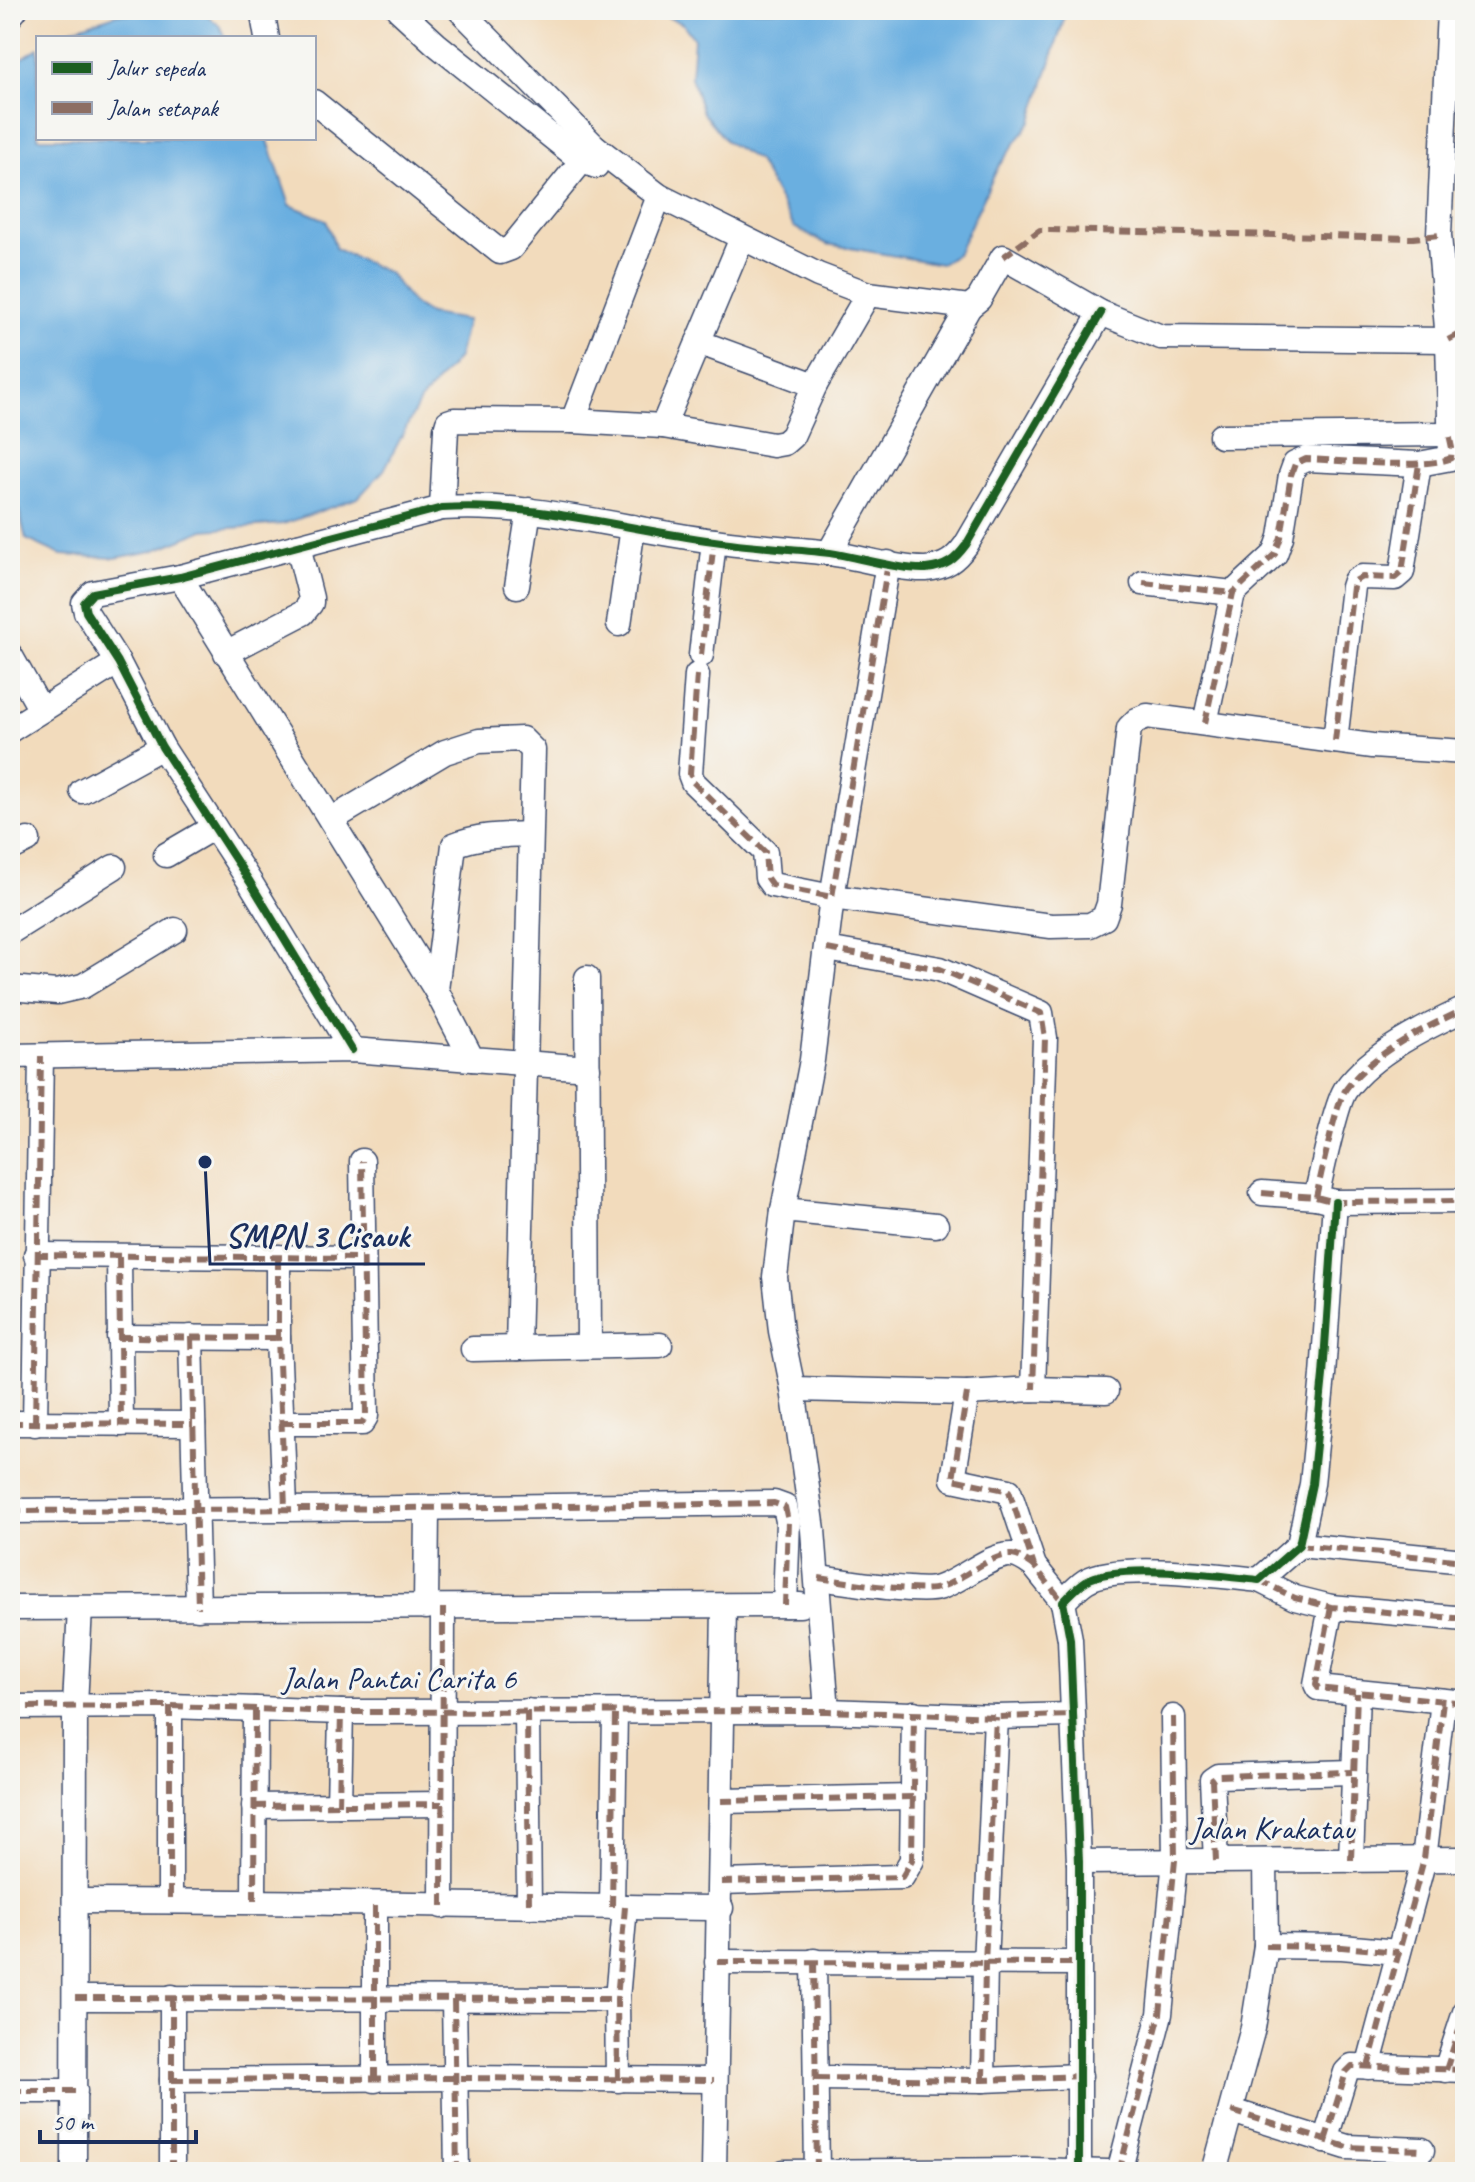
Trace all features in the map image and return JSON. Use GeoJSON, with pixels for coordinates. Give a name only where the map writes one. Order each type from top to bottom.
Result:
{"type":"FeatureCollection","features":[{"type":"Feature","properties":{"kind":"street"},"geometry":{"type":"LineString","coordinates":[[10,16],[15,10]]}},
{"type":"Feature","properties":{"kind":"street"},"geometry":{"type":"LineString","coordinates":[[262,10],[267,36]]}},
{"type":"Feature","properties":{"kind":"street"},"geometry":{"type":"LineString","coordinates":[[399,10],[436,44],[588,154],[742,238],[818,275],[868,294],[969,307]]}},
{"type":"Feature","properties":{"kind":"street"},"geometry":{"type":"LineString","coordinates":[[460,10],[588,154]]}},
{"type":"Feature","properties":{"kind":"street"},"geometry":{"type":"LineString","coordinates":[[1205,723],[1233,593],[1275,554],[1295,464],[1306,459],[1419,464],[1451,458],[1455,444],[1439,235],[1449,10]]}},
{"type":"Feature","properties":{"kind":"street"},"geometry":{"type":"LineString","coordinates":[[316,104],[500,252],[511,248],[588,154]]}},
{"type":"Feature","properties":{"kind":"street"},"geometry":{"type":"LineString","coordinates":[[573,421],[650,189]]}},
{"type":"Feature","properties":{"kind":"street"},"geometry":{"type":"LineString","coordinates":[[663,426],[742,238]]}},
{"type":"Feature","properties":{"kind":"street"},"geometry":{"type":"LineString","coordinates":[[829,553],[969,307],[979,299],[1003,257],[1101,313],[1142,331],[1170,338],[1448,340]]}},
{"type":"Feature","properties":{"kind":"street"},"geometry":{"type":"LineString","coordinates":[[442,508],[448,422],[454,420],[573,421],[663,426],[773,445],[784,443],[792,436],[815,385],[868,294]]}},
{"type":"Feature","properties":{"kind":"street"},"geometry":{"type":"LineString","coordinates":[[352,1050],[162,747],[118,662],[86,612],[86,598],[93,593],[180,577],[442,508],[529,510],[714,541],[829,553],[924,569],[942,566],[955,560],[966,545],[1101,313]]}},
{"type":"Feature","properties":{"kind":"street"},"geometry":{"type":"LineString","coordinates":[[698,342],[815,385]]}},
{"type":"Feature","properties":{"kind":"street"},"geometry":{"type":"LineString","coordinates":[[1221,436],[1455,444]]}},
{"type":"Feature","properties":{"kind":"street"},"geometry":{"type":"LineString","coordinates":[[1335,741],[1353,587],[1355,581],[1362,577],[1395,578],[1402,572],[1419,464]]}},
{"type":"Feature","properties":{"kind":"street"},"geometry":{"type":"LineString","coordinates":[[517,586],[529,510]]}},
{"type":"Feature","properties":{"kind":"street"},"geometry":{"type":"LineString","coordinates":[[619,624],[633,527]]}},
{"type":"Feature","properties":{"kind":"street"},"geometry":{"type":"LineString","coordinates":[[714,541],[690,774],[693,782],[765,852],[767,878],[772,885],[832,897],[1051,926],[1090,925],[1104,918],[1109,904],[1129,728],[1137,720],[1147,716],[1372,746],[1465,752]]}},
{"type":"Feature","properties":{"kind":"street"},"geometry":{"type":"LineString","coordinates":[[226,653],[309,607],[311,598],[298,546]]}},
{"type":"Feature","properties":{"kind":"street"},"geometry":{"type":"LineString","coordinates":[[827,1711],[819,1578],[775,1277],[783,1210],[812,1060],[832,897],[888,563]]}},
{"type":"Feature","properties":{"kind":"street"},"geometry":{"type":"LineString","coordinates":[[180,577],[436,990],[472,1059]]}},
{"type":"Feature","properties":{"kind":"street"},"geometry":{"type":"LineString","coordinates":[[1143,583],[1233,593]]}},
{"type":"Feature","properties":{"kind":"street"},"geometry":{"type":"LineString","coordinates":[[10,655],[41,710]]}},
{"type":"Feature","properties":{"kind":"street"},"geometry":{"type":"LineString","coordinates":[[10,730],[118,662]]}},
{"type":"Feature","properties":{"kind":"street"},"geometry":{"type":"LineString","coordinates":[[331,820],[445,752],[479,741],[522,739],[533,750],[518,1348]]}},
{"type":"Feature","properties":{"kind":"street"},"geometry":{"type":"LineString","coordinates":[[82,791],[162,747]]}},
{"type":"Feature","properties":{"kind":"street"},"geometry":{"type":"LineString","coordinates":[[166,855],[214,827]]}},
{"type":"Feature","properties":{"kind":"street"},"geometry":{"type":"LineString","coordinates":[[436,990],[454,845],[472,838],[530,834]]}},
{"type":"Feature","properties":{"kind":"street"},"geometry":{"type":"LineString","coordinates":[[10,932],[114,867]]}},
{"type":"Feature","properties":{"kind":"street"},"geometry":{"type":"LineString","coordinates":[[10,988],[57,992],[83,986],[175,930]]}},
{"type":"Feature","properties":{"kind":"street"},"geometry":{"type":"LineString","coordinates":[[827,949],[940,969],[1041,1013],[1045,1038],[1033,1389]]}},
{"type":"Feature","properties":{"kind":"street"},"geometry":{"type":"LineString","coordinates":[[587,978],[589,1345]]}},
{"type":"Feature","properties":{"kind":"street"},"geometry":{"type":"LineString","coordinates":[[1259,1580],[1299,1545],[1312,1484],[1323,1375],[1325,1199],[1344,1091],[1368,1066],[1426,1027],[1465,1009]]}},
{"type":"Feature","properties":{"kind":"street"},"geometry":{"type":"LineString","coordinates":[[10,1056],[352,1050],[588,1068]]}},
{"type":"Feature","properties":{"kind":"street"},"geometry":{"type":"LineString","coordinates":[[35,1424],[41,1056]]}},
{"type":"Feature","properties":{"kind":"street"},"geometry":{"type":"LineString","coordinates":[[282,1423],[362,1423],[366,1416],[362,1161]]}},
{"type":"Feature","properties":{"kind":"street"},"geometry":{"type":"LineString","coordinates":[[1262,1193],[1325,1199],[1465,1201]]}},
{"type":"Feature","properties":{"kind":"street"},"geometry":{"type":"LineString","coordinates":[[783,1210],[936,1225]]}},
{"type":"Feature","properties":{"kind":"street"},"geometry":{"type":"LineString","coordinates":[[36,1255],[362,1258]]}},
{"type":"Feature","properties":{"kind":"street"},"geometry":{"type":"LineString","coordinates":[[119,1257],[121,1424]]}},
{"type":"Feature","properties":{"kind":"street"},"geometry":{"type":"LineString","coordinates":[[278,1257],[285,1507]]}},
{"type":"Feature","properties":{"kind":"street"},"geometry":{"type":"LineString","coordinates":[[119,1337],[278,1338]]}},
{"type":"Feature","properties":{"kind":"street"},"geometry":{"type":"LineString","coordinates":[[191,1337],[198,1608]]}},
{"type":"Feature","properties":{"kind":"street"},"geometry":{"type":"LineString","coordinates":[[473,1349],[660,1345]]}},
{"type":"Feature","properties":{"kind":"street"},"geometry":{"type":"LineString","coordinates":[[793,1389],[967,1393],[1033,1389],[1106,1391]]}},
{"type":"Feature","properties":{"kind":"street"},"geometry":{"type":"LineString","coordinates":[[967,1393],[953,1479],[1009,1491],[1034,1566]]}},
{"type":"Feature","properties":{"kind":"street"},"geometry":{"type":"LineString","coordinates":[[10,1423],[193,1424]]}},
{"type":"Feature","properties":{"kind":"street"},"geometry":{"type":"LineString","coordinates":[[10,1511],[774,1503],[785,1507],[788,1521],[785,1605]]}},
{"type":"Feature","properties":{"kind":"street"},"geometry":{"type":"LineString","coordinates":[[427,1509],[443,1711],[442,1906]]}},
{"type":"Feature","properties":{"kind":"street"},"geometry":{"type":"LineString","coordinates":[[1299,1545],[1465,1561]]}},
{"type":"Feature","properties":{"kind":"street"},"geometry":{"type":"LineString","coordinates":[[819,1578],[933,1590],[958,1581],[994,1559],[1010,1554],[1034,1566],[1063,1602],[1070,1639],[1079,1862],[1079,2171]]}},
{"type":"Feature","properties":{"kind":"street"},"geometry":{"type":"LineString","coordinates":[[1063,1602],[1086,1580],[1114,1572],[1196,1573],[1259,1580],[1295,1598],[1331,1607],[1465,1619]]}},
{"type":"Feature","properties":{"kind":"street"},"geometry":{"type":"LineString","coordinates":[[10,1608],[820,1605]]}},
{"type":"Feature","properties":{"kind":"street"},"geometry":{"type":"LineString","coordinates":[[714,2172],[724,1607]]}},
{"type":"Feature","properties":{"kind":"street"},"geometry":{"type":"LineString","coordinates":[[1331,1607],[1316,1684],[1318,1688],[1454,1702],[1424,1859],[1368,2067]]}},
{"type":"Feature","properties":{"kind":"street"},"geometry":{"type":"LineString","coordinates":[[74,2172],[75,1705],[80,1608]]}},
{"type":"Feature","properties":{"kind":"street"},"geometry":{"type":"LineString","coordinates":[[1351,1860],[1357,1693]]}},
{"type":"Feature","properties":{"kind":"street"},"geometry":{"type":"LineString","coordinates":[[170,1706],[170,1901]]}},
{"type":"Feature","properties":{"kind":"street","name":"Jalan Pantai Carita 6"},"geometry":{"type":"LineString","coordinates":[[10,1707],[170,1706],[341,1712],[827,1711],[996,1717],[1071,1715]]}},
{"type":"Feature","properties":{"kind":"street"},"geometry":{"type":"LineString","coordinates":[[254,1901],[255,1709]]}},
{"type":"Feature","properties":{"kind":"street"},"geometry":{"type":"LineString","coordinates":[[527,1711],[529,1906]]}},
{"type":"Feature","properties":{"kind":"street"},"geometry":{"type":"LineString","coordinates":[[339,1805],[341,1712]]}},
{"type":"Feature","properties":{"kind":"street"},"geometry":{"type":"LineString","coordinates":[[615,1712],[618,2080]]}},
{"type":"Feature","properties":{"kind":"street"},"geometry":{"type":"LineString","coordinates":[[721,1882],[902,1877],[912,1860],[914,1713]]}},
{"type":"Feature","properties":{"kind":"street"},"geometry":{"type":"LineString","coordinates":[[983,2080],[996,1717]]}},
{"type":"Feature","properties":{"kind":"street"},"geometry":{"type":"LineString","coordinates":[[1119,2172],[1160,2014],[1175,1860],[1173,1717]]}},
{"type":"Feature","properties":{"kind":"street"},"geometry":{"type":"LineString","coordinates":[[1216,1861],[1212,1780],[1218,1776],[1352,1772]]}},
{"type":"Feature","properties":{"kind":"street"},"geometry":{"type":"LineString","coordinates":[[721,1801],[913,1797]]}},
{"type":"Feature","properties":{"kind":"street"},"geometry":{"type":"LineString","coordinates":[[254,1806],[442,1804]]}},
{"type":"Feature","properties":{"kind":"street","name":"Jalan Krakatau"},"geometry":{"type":"LineString","coordinates":[[1079,1862],[1465,1859]]}},
{"type":"Feature","properties":{"kind":"street"},"geometry":{"type":"LineString","coordinates":[[1214,2172],[1253,2028],[1266,1946],[1265,1861]]}},
{"type":"Feature","properties":{"kind":"street"},"geometry":{"type":"LineString","coordinates":[[75,1901],[721,1908]]}},
{"type":"Feature","properties":{"kind":"street"},"geometry":{"type":"LineString","coordinates":[[375,1905],[375,2080]]}},
{"type":"Feature","properties":{"kind":"street"},"geometry":{"type":"LineString","coordinates":[[1266,1946],[1342,1947],[1398,1952]]}},
{"type":"Feature","properties":{"kind":"street"},"geometry":{"type":"LineString","coordinates":[[814,1961],[817,2171]]}},
{"type":"Feature","properties":{"kind":"street"},"geometry":{"type":"LineString","coordinates":[[717,1962],[1078,1963]]}},
{"type":"Feature","properties":{"kind":"street"},"geometry":{"type":"LineString","coordinates":[[172,1997],[172,2172]]}},
{"type":"Feature","properties":{"kind":"street"},"geometry":{"type":"LineString","coordinates":[[75,1998],[617,1999]]}},
{"type":"Feature","properties":{"kind":"street"},"geometry":{"type":"LineString","coordinates":[[454,2000],[457,2172]]}},
{"type":"Feature","properties":{"kind":"street"},"geometry":{"type":"LineString","coordinates":[[1325,2141],[1346,2072],[1352,2066],[1455,2070],[1465,2012]]}},
{"type":"Feature","properties":{"kind":"street"},"geometry":{"type":"LineString","coordinates":[[817,2078],[983,2080],[1080,2076]]}},
{"type":"Feature","properties":{"kind":"street"},"geometry":{"type":"LineString","coordinates":[[172,2080],[714,2080]]}},
{"type":"Feature","properties":{"kind":"street"},"geometry":{"type":"LineString","coordinates":[[10,2091],[75,2091]]}},
{"type":"Feature","properties":{"kind":"street"},"geometry":{"type":"LineString","coordinates":[[1232,2111],[1347,2147],[1422,2150]]}},
{"type":"Feature","properties":{"kind":"street"},"geometry":{"type":"LineString","coordinates":[[784,2172],[1107,2172]]}},
{"type":"Feature","properties":{"kind":"water"},"geometry":{"type":"Polygon","coordinates":[[[652,10],[1067,10],[1032,120],[998,167],[957,254],[941,264],[827,244],[794,227],[758,161],[727,142],[703,113],[691,77],[694,39],[683,24],[652,10]]]}},
{"type":"Feature","properties":{"kind":"water"},"geometry":{"type":"Polygon","coordinates":[[[118,14],[204,14],[219,25],[224,36],[56,36],[118,14]]]}},
{"type":"Feature","properties":{"kind":"water"},"geometry":{"type":"Polygon","coordinates":[[[36,49],[36,140],[268,140],[290,205],[326,220],[336,249],[389,273],[413,304],[429,314],[467,320],[458,358],[420,401],[384,470],[358,498],[283,524],[204,530],[153,551],[115,558],[61,555],[26,539],[10,475],[12,65],[36,49]]]}},
{"type":"Feature","properties":{"kind":"marked path"},"geometry":{"type":"LineString","coordinates":[[1003,257],[1040,230],[1413,238],[1439,235]]}},
{"type":"Feature","properties":{"kind":"marked path"},"geometry":{"type":"LineString","coordinates":[[1448,340],[1465,331]]}},
{"type":"Feature","properties":{"kind":"marked path"},"geometry":{"type":"LineString","coordinates":[[1205,723],[1233,593],[1275,554],[1295,464],[1306,459],[1403,464],[1439,462],[1451,458],[1449,434]]}},
{"type":"Feature","properties":{"kind":"marked path"},"geometry":{"type":"LineString","coordinates":[[1335,741],[1353,587],[1355,581],[1362,577],[1395,578],[1402,572],[1419,464]]}},
{"type":"Feature","properties":{"kind":"marked path"},"geometry":{"type":"LineString","coordinates":[[701,655],[714,541]]}},
{"type":"Feature","properties":{"kind":"marked path"},"geometry":{"type":"LineString","coordinates":[[697,675],[690,774],[693,782],[765,852],[767,878],[772,885],[832,897],[888,563]]}},
{"type":"Feature","properties":{"kind":"marked path"},"geometry":{"type":"LineString","coordinates":[[1143,583],[1233,593]]}},
{"type":"Feature","properties":{"kind":"marked path"},"geometry":{"type":"LineString","coordinates":[[827,949],[940,969],[1041,1013],[1045,1038],[1033,1389]]}},
{"type":"Feature","properties":{"kind":"marked path"},"geometry":{"type":"LineString","coordinates":[[1316,1197],[1333,1123],[1346,1089],[1385,1053],[1465,1009]]}},
{"type":"Feature","properties":{"kind":"marked path"},"geometry":{"type":"LineString","coordinates":[[35,1424],[41,1056]]}},
{"type":"Feature","properties":{"kind":"marked path"},"geometry":{"type":"LineString","coordinates":[[282,1423],[362,1423],[366,1416],[362,1161]]}},
{"type":"Feature","properties":{"kind":"marked path"},"geometry":{"type":"LineString","coordinates":[[1262,1193],[1316,1197],[1335,1202],[1465,1201]]}},
{"type":"Feature","properties":{"kind":"marked path"},"geometry":{"type":"LineString","coordinates":[[36,1255],[362,1258]]}},
{"type":"Feature","properties":{"kind":"marked path"},"geometry":{"type":"LineString","coordinates":[[119,1257],[121,1424]]}},
{"type":"Feature","properties":{"kind":"marked path"},"geometry":{"type":"LineString","coordinates":[[278,1257],[285,1507]]}},
{"type":"Feature","properties":{"kind":"marked path"},"geometry":{"type":"LineString","coordinates":[[119,1337],[278,1338]]}},
{"type":"Feature","properties":{"kind":"marked path"},"geometry":{"type":"LineString","coordinates":[[191,1337],[198,1608]]}},
{"type":"Feature","properties":{"kind":"marked path"},"geometry":{"type":"LineString","coordinates":[[967,1393],[953,1479],[1009,1491],[1034,1566],[1063,1602]]}},
{"type":"Feature","properties":{"kind":"marked path"},"geometry":{"type":"LineString","coordinates":[[10,1423],[193,1424]]}},
{"type":"Feature","properties":{"kind":"marked path"},"geometry":{"type":"LineString","coordinates":[[10,1511],[774,1503],[785,1507],[788,1521],[785,1605]]}},
{"type":"Feature","properties":{"kind":"marked path"},"geometry":{"type":"LineString","coordinates":[[1299,1545],[1465,1561]]}},
{"type":"Feature","properties":{"kind":"marked path"},"geometry":{"type":"LineString","coordinates":[[819,1578],[929,1589],[947,1585],[1004,1556],[1012,1555],[1034,1566]]}},
{"type":"Feature","properties":{"kind":"marked path"},"geometry":{"type":"LineString","coordinates":[[1259,1580],[1295,1598],[1331,1607],[1465,1619]]}},
{"type":"Feature","properties":{"kind":"marked path"},"geometry":{"type":"LineString","coordinates":[[1331,1607],[1316,1684],[1318,1688],[1465,1703]]}},
{"type":"Feature","properties":{"kind":"marked path"},"geometry":{"type":"LineString","coordinates":[[442,1906],[443,1608]]}},
{"type":"Feature","properties":{"kind":"marked path"},"geometry":{"type":"LineString","coordinates":[[1351,1860],[1357,1693]]}},
{"type":"Feature","properties":{"kind":"marked path"},"geometry":{"type":"LineString","coordinates":[[1368,2067],[1424,1859],[1443,1701]]}},
{"type":"Feature","properties":{"kind":"marked path"},"geometry":{"type":"LineString","coordinates":[[170,1706],[170,1901]]}},
{"type":"Feature","properties":{"kind":"marked path"},"geometry":{"type":"LineString","coordinates":[[10,1707],[170,1706],[341,1712],[827,1711],[996,1717],[1071,1715]]}},
{"type":"Feature","properties":{"kind":"marked path"},"geometry":{"type":"LineString","coordinates":[[254,1901],[255,1709]]}},
{"type":"Feature","properties":{"kind":"marked path"},"geometry":{"type":"LineString","coordinates":[[527,1711],[529,1906]]}},
{"type":"Feature","properties":{"kind":"marked path"},"geometry":{"type":"LineString","coordinates":[[339,1805],[341,1712]]}},
{"type":"Feature","properties":{"kind":"marked path"},"geometry":{"type":"LineString","coordinates":[[612,1907],[615,1712]]}},
{"type":"Feature","properties":{"kind":"marked path"},"geometry":{"type":"LineString","coordinates":[[721,1882],[902,1877],[912,1860],[914,1713]]}},
{"type":"Feature","properties":{"kind":"marked path"},"geometry":{"type":"LineString","coordinates":[[983,2080],[996,1717]]}},
{"type":"Feature","properties":{"kind":"marked path"},"geometry":{"type":"LineString","coordinates":[[1119,2172],[1160,2014],[1175,1860],[1173,1717]]}},
{"type":"Feature","properties":{"kind":"marked path"},"geometry":{"type":"LineString","coordinates":[[1216,1861],[1212,1780],[1218,1776],[1352,1772]]}},
{"type":"Feature","properties":{"kind":"marked path"},"geometry":{"type":"LineString","coordinates":[[721,1801],[913,1797]]}},
{"type":"Feature","properties":{"kind":"marked path"},"geometry":{"type":"LineString","coordinates":[[254,1806],[442,1804]]}},
{"type":"Feature","properties":{"kind":"marked path"},"geometry":{"type":"LineString","coordinates":[[375,1905],[375,2080]]}},
{"type":"Feature","properties":{"kind":"marked path"},"geometry":{"type":"LineString","coordinates":[[618,2080],[617,1999],[625,1907]]}},
{"type":"Feature","properties":{"kind":"marked path"},"geometry":{"type":"LineString","coordinates":[[1266,1946],[1342,1947],[1398,1952]]}},
{"type":"Feature","properties":{"kind":"marked path"},"geometry":{"type":"LineString","coordinates":[[814,1961],[817,2171]]}},
{"type":"Feature","properties":{"kind":"marked path"},"geometry":{"type":"LineString","coordinates":[[717,1962],[1078,1963]]}},
{"type":"Feature","properties":{"kind":"marked path"},"geometry":{"type":"LineString","coordinates":[[172,1997],[172,2172]]}},
{"type":"Feature","properties":{"kind":"marked path"},"geometry":{"type":"LineString","coordinates":[[75,1998],[617,1999]]}},
{"type":"Feature","properties":{"kind":"marked path"},"geometry":{"type":"LineString","coordinates":[[454,2000],[457,2172]]}},
{"type":"Feature","properties":{"kind":"marked path"},"geometry":{"type":"LineString","coordinates":[[1446,2070],[1465,2012]]}},
{"type":"Feature","properties":{"kind":"marked path"},"geometry":{"type":"LineString","coordinates":[[1325,2141],[1346,2072],[1352,2066],[1465,2070]]}},
{"type":"Feature","properties":{"kind":"marked path"},"geometry":{"type":"LineString","coordinates":[[817,2078],[983,2080],[1080,2076]]}},
{"type":"Feature","properties":{"kind":"marked path"},"geometry":{"type":"LineString","coordinates":[[172,2080],[714,2080]]}},
{"type":"Feature","properties":{"kind":"marked path"},"geometry":{"type":"LineString","coordinates":[[10,2091],[75,2091]]}},
{"type":"Feature","properties":{"kind":"marked path"},"geometry":{"type":"LineString","coordinates":[[1232,2111],[1347,2147],[1422,2150]]}},
{"type":"Feature","properties":{"kind":"cycle path"},"geometry":{"type":"LineString","coordinates":[[352,1050],[250,882],[162,747],[118,662],[86,612],[84,603],[93,593],[180,577],[442,508],[511,509],[714,541],[830,553],[904,567],[939,567],[954,559],[966,545],[1101,313]]}},
{"type":"Feature","properties":{"kind":"cycle path"},"geometry":{"type":"LineString","coordinates":[[1079,2171],[1079,1862],[1070,1639],[1063,1602],[1086,1581],[1121,1572],[1170,1572],[1259,1580],[1299,1545],[1312,1484],[1335,1202]]}},
{"type":"Feature","properties":{"kind":"place","name":"SMPN 3 Cisauk"},"geometry":{"type":"Point","coordinates":[205,1162]}}]}
